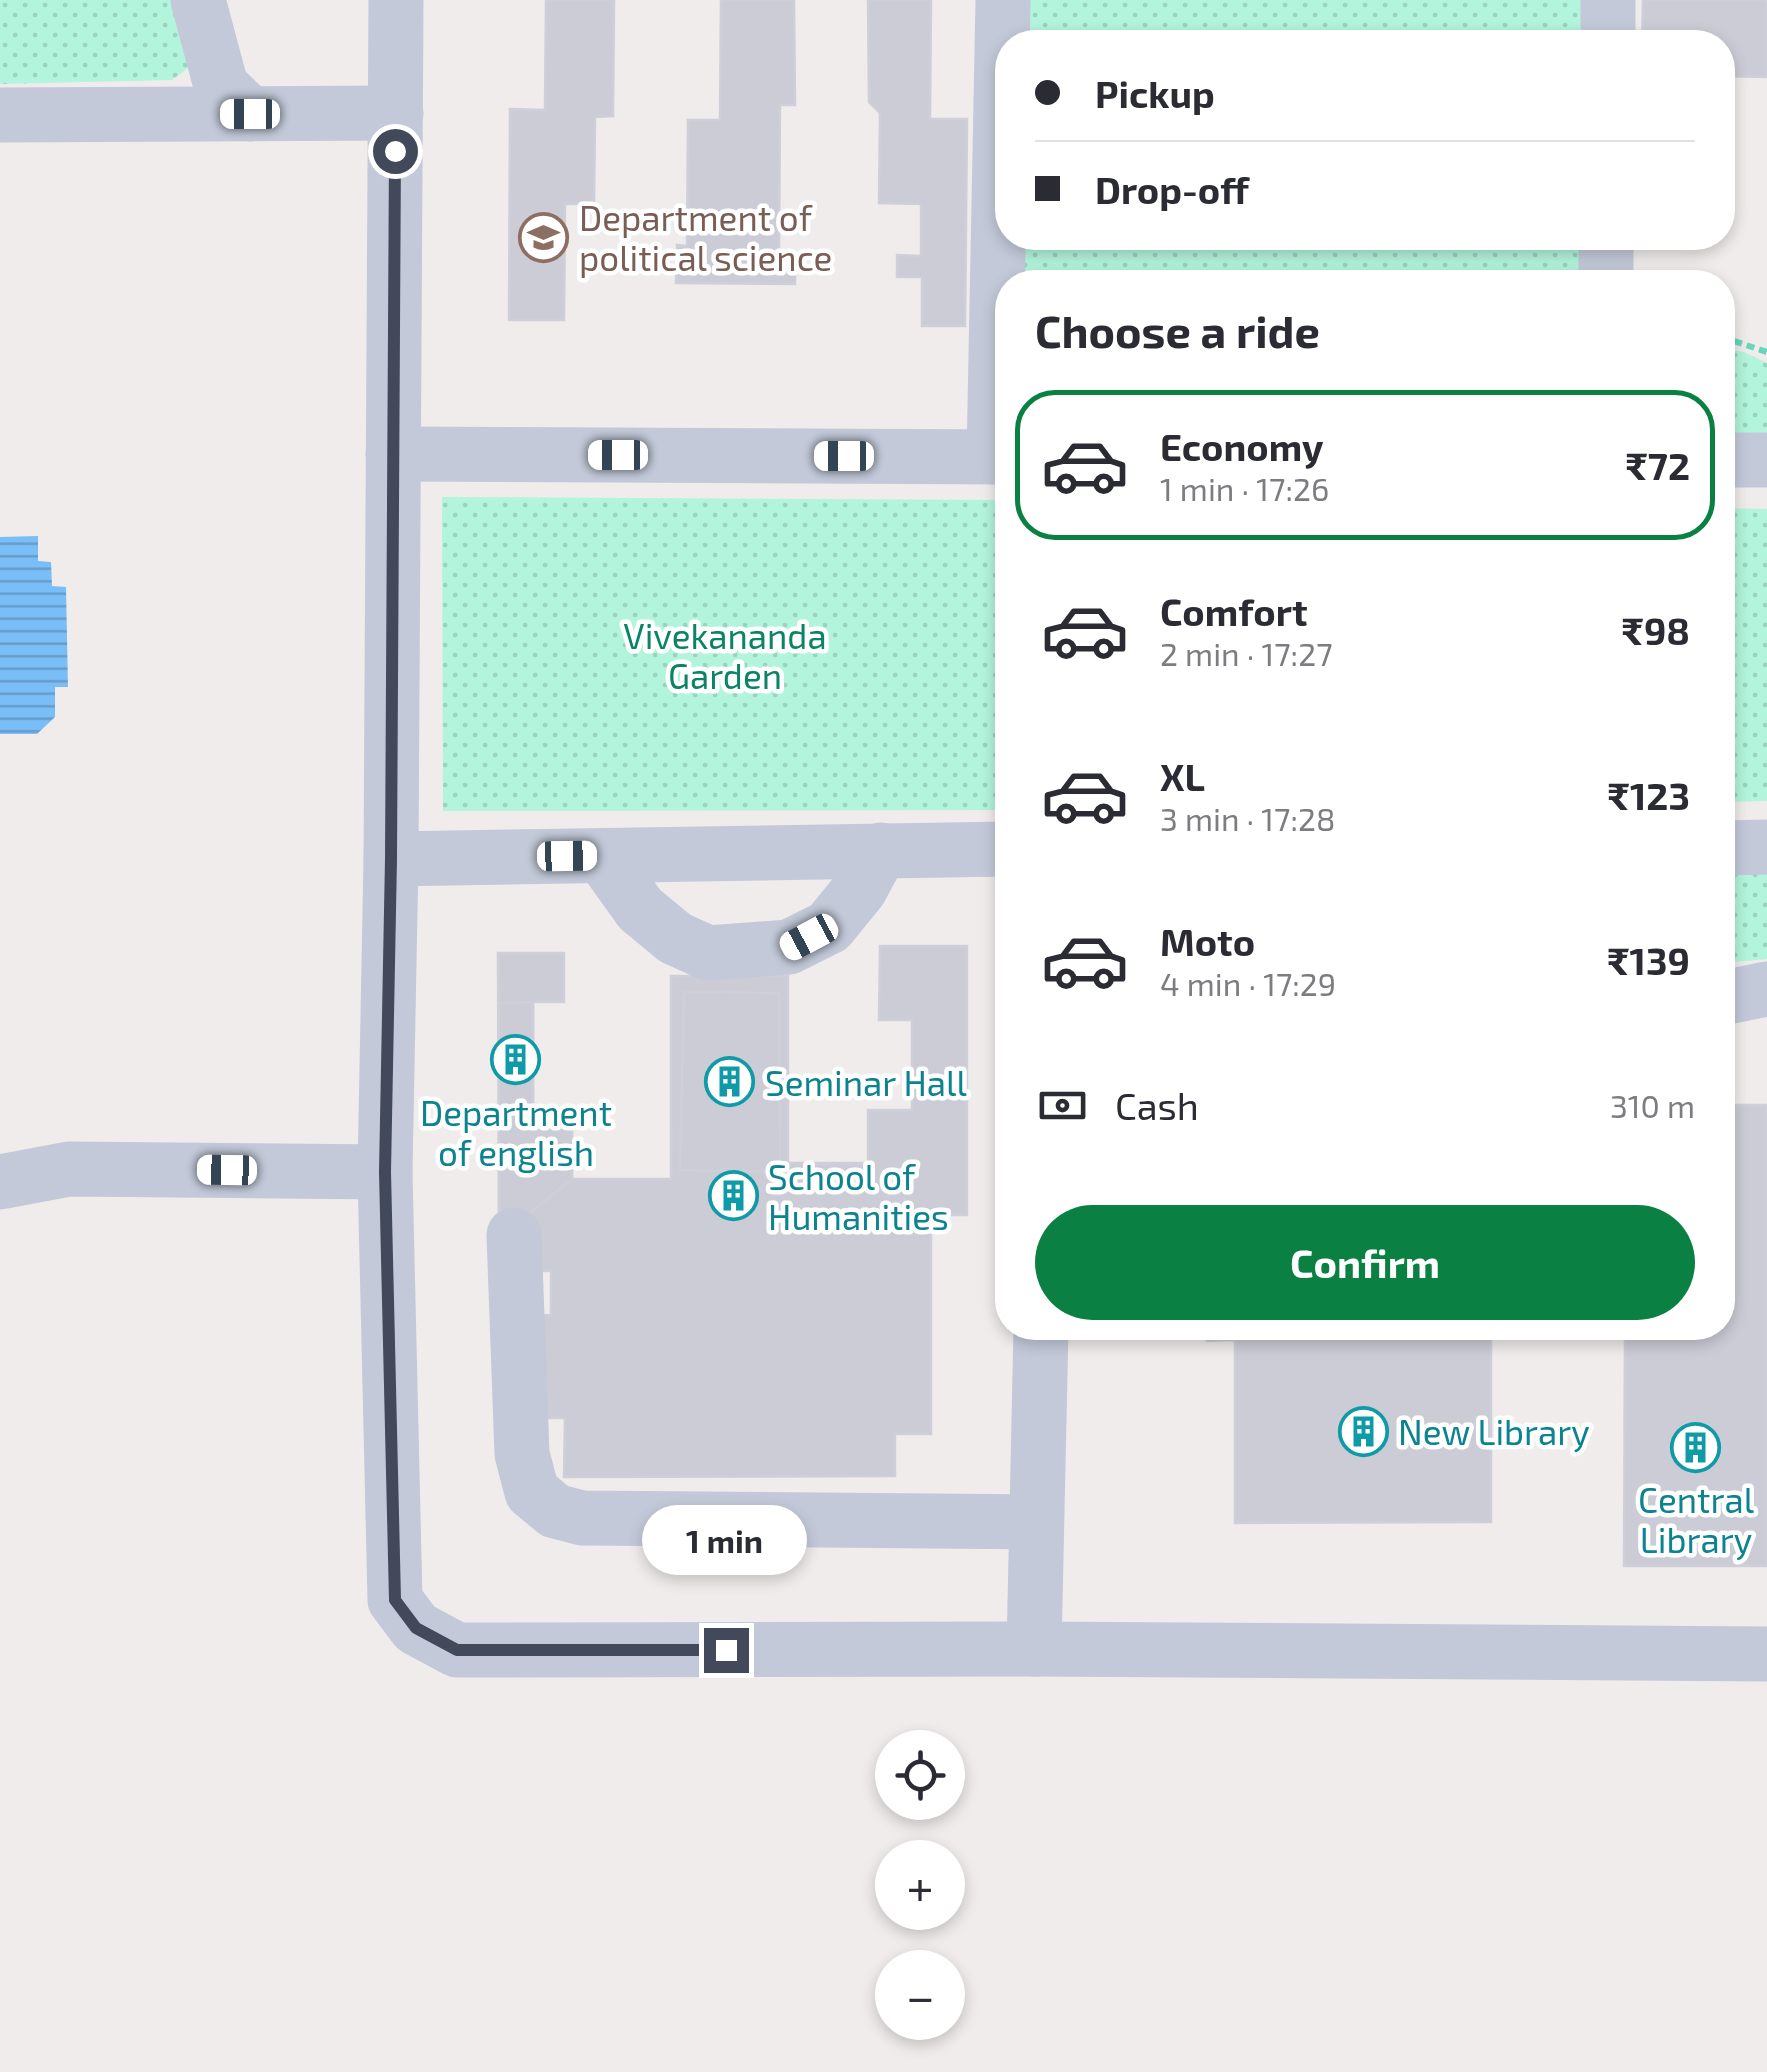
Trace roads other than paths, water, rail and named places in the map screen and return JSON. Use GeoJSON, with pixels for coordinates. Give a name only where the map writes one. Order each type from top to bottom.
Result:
{"type":"FeatureCollection","features":[{"type":"Feature","properties":{"kind":"lane"},"geometry":{"type":"LineString","coordinates":[[198,0],[221,86],[250,114]]}},
{"type":"Feature","properties":{"kind":"lane"},"geometry":{"type":"LineString","coordinates":[[396,0],[391,859],[385,1172],[395,1600],[416,1628],[457,1650],[1034,1650],[1764,1660]]}},
{"type":"Feature","properties":{"kind":"lane"},"geometry":{"type":"LineString","coordinates":[[1002,0],[1002,30]]}},
{"type":"Feature","properties":{"kind":"lane"},"geometry":{"type":"LineString","coordinates":[[1608,0],[1608,30]]}},
{"type":"Feature","properties":{"kind":"lane"},"geometry":{"type":"LineString","coordinates":[[0,115],[396,113]]}},
{"type":"Feature","properties":{"kind":"lane"},"geometry":{"type":"LineString","coordinates":[[393,454],[995,472]]}},
{"type":"Feature","properties":{"kind":"lane"},"geometry":{"type":"LineString","coordinates":[[1735,460],[1767,460]]}},
{"type":"Feature","properties":{"kind":"lane"},"geometry":{"type":"LineString","coordinates":[[391,859],[881,850],[995,837]]}},
{"type":"Feature","properties":{"kind":"lane"},"geometry":{"type":"LineString","coordinates":[[1735,848],[1767,848]]}},
{"type":"Feature","properties":{"kind":"lane"},"geometry":{"type":"LineString","coordinates":[[602,856],[640,909],[676,938],[708,953],[790,948],[828,927],[860,889],[881,850]]}},
{"type":"Feature","properties":{"kind":"lane"},"geometry":{"type":"LineString","coordinates":[[1735,995],[1767,989]]}},
{"type":"Feature","properties":{"kind":"lane"},"geometry":{"type":"LineString","coordinates":[[0,1182],[69,1168],[385,1172]]}},
{"type":"Feature","properties":{"kind":"lane"},"geometry":{"type":"LineString","coordinates":[[514,1235],[522,1454],[532,1492],[556,1511],[582,1518],[1036,1522]]}},
{"type":"Feature","properties":{"kind":"lane"},"geometry":{"type":"LineString","coordinates":[[1034,1650],[1041,1340]]}},
{"type":"Feature","properties":{"kind":"water"},"geometry":{"type":"Polygon","coordinates":[[[38,536],[38,561],[51,562],[52,586],[66,587],[68,687],[55,687],[55,717],[37,734],[0,734],[0,537],[38,536]]]}},
{"type":"Feature","properties":{"kind":"place","name":"Department of political science"},"geometry":{"type":"Point","coordinates":[544,237]}},
{"type":"Feature","properties":{"kind":"place","name":"Department of english"},"geometry":{"type":"Point","coordinates":[516,1060]}},
{"type":"Feature","properties":{"kind":"place","name":"Seminar Hall"},"geometry":{"type":"Point","coordinates":[730,1082]}},
{"type":"Feature","properties":{"kind":"place","name":"School of Humanities"},"geometry":{"type":"Point","coordinates":[733,1196]}},
{"type":"Feature","properties":{"kind":"place","name":"New Library"},"geometry":{"type":"Point","coordinates":[1363,1431]}},
{"type":"Feature","properties":{"kind":"place","name":"Central Library"},"geometry":{"type":"Point","coordinates":[1696,1447]}},
{"type":"Feature","properties":{"kind":"park label","name":"Vivekananda Garden"},"geometry":{"type":"Point","coordinates":[725,655]}}]}
